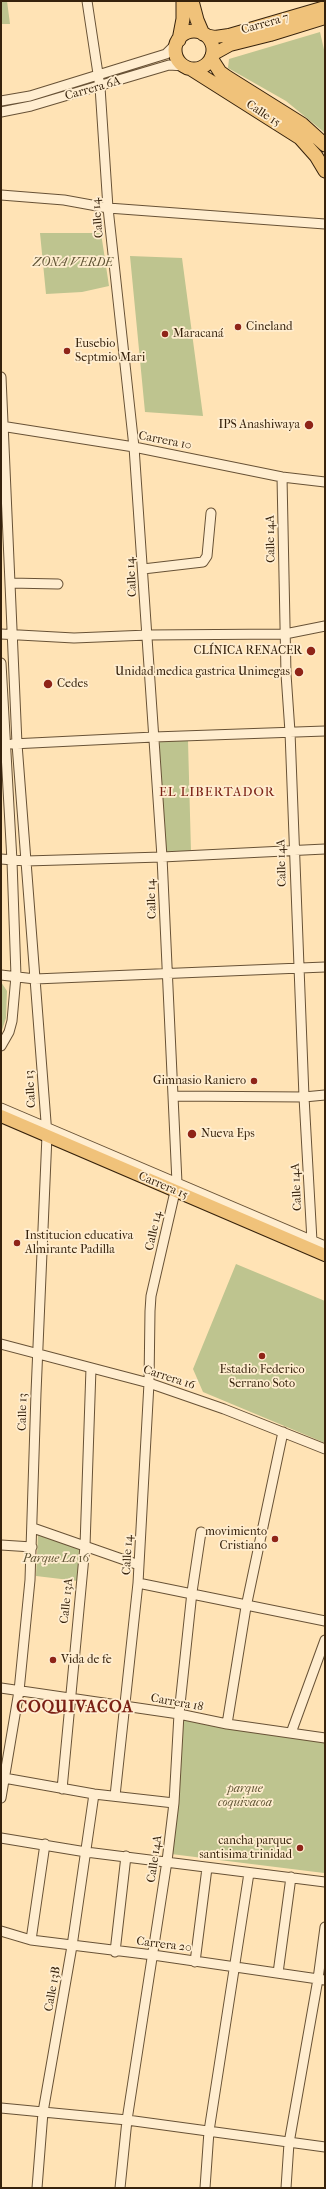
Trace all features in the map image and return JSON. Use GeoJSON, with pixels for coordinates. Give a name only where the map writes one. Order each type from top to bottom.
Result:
{"type":"FeatureCollection","features":[{"type":"Feature","properties":{"kind":"highway"},"geometry":{"type":"LineString","coordinates":[[182,1],[183,19],[176,54],[188,68],[203,67],[211,57],[212,44],[204,35],[197,20],[192,1]]}},
{"type":"Feature","properties":{"kind":"highway"},"geometry":{"type":"LineString","coordinates":[[178,42],[187,33],[198,32],[204,35]]}},
{"type":"Feature","properties":{"kind":"highway","name":"Calle 15"},"geometry":{"type":"LineString","coordinates":[[211,57],[220,72],[302,124],[325,145]]}},
{"type":"Feature","properties":{"kind":"highway","name":"Calle 15"},"geometry":{"type":"LineString","coordinates":[[188,68],[300,138],[316,156],[325,170]]}},
{"type":"Feature","properties":{"kind":"main road","name":"Carrera 7"},"geometry":{"type":"LineString","coordinates":[[204,35],[216,37],[229,35],[323,13]]}},
{"type":"Feature","properties":{"kind":"main road","name":"Carrera 7"},"geometry":{"type":"LineString","coordinates":[[211,57],[230,45],[270,35],[323,13]]}},
{"type":"Feature","properties":{"kind":"main road","name":"Carrera 15"},"geometry":{"type":"LineString","coordinates":[[1,1116],[46,1131],[310,1244],[325,1255]]}},
{"type":"Feature","properties":{"kind":"street","name":"Calle 14"},"geometry":{"type":"LineString","coordinates":[[87,1],[96,76],[100,87],[108,208],[134,447],[162,857],[174,1096],[176,1187],[151,1296],[149,1384],[138,1583],[115,1796]]}},
{"type":"Feature","properties":{"kind":"street","name":"Carrera 6A"},"geometry":{"type":"LineString","coordinates":[[1,101],[30,96],[166,54],[178,42]]}},
{"type":"Feature","properties":{"kind":"street","name":"Carrera 6A"},"geometry":{"type":"LineString","coordinates":[[1,112],[31,106],[100,87],[169,65],[188,68]]}},
{"type":"Feature","properties":{"kind":"street"},"geometry":{"type":"LineString","coordinates":[[1,195],[64,200],[108,208],[325,224]]}},
{"type":"Feature","properties":{"kind":"street","name":"Calle 13"},"geometry":{"type":"LineString","coordinates":[[1,378],[17,744],[46,1131],[32,1547],[19,1691],[1,1798]]}},
{"type":"Feature","properties":{"kind":"street","name":"Carrera 10"},"geometry":{"type":"LineString","coordinates":[[2,426],[134,447],[282,477],[325,482]]}},
{"type":"Feature","properties":{"kind":"street","name":"Calle 14A"},"geometry":{"type":"LineString","coordinates":[[282,477],[285,634],[310,1244]]}},
{"type":"Feature","properties":{"kind":"street"},"geometry":{"type":"LineString","coordinates":[[143,569],[203,562],[207,556],[211,513]]}},
{"type":"Feature","properties":{"kind":"street"},"geometry":{"type":"LineString","coordinates":[[10,583],[58,584]]}},
{"type":"Feature","properties":{"kind":"street"},"geometry":{"type":"LineString","coordinates":[[1,634],[13,636],[74,638],[148,635],[285,634],[325,626]]}},
{"type":"Feature","properties":{"kind":"street"},"geometry":{"type":"LineString","coordinates":[[1,662],[4,744],[12,861],[16,976],[12,1021],[9,1032],[1,1046]]}},
{"type":"Feature","properties":{"kind":"street"},"geometry":{"type":"LineString","coordinates":[[4,744],[325,731]]}},
{"type":"Feature","properties":{"kind":"street"},"geometry":{"type":"LineString","coordinates":[[1,859],[26,861],[162,857],[325,849]]}},
{"type":"Feature","properties":{"kind":"street"},"geometry":{"type":"LineString","coordinates":[[1,975],[35,979],[325,967]]}},
{"type":"Feature","properties":{"kind":"street"},"geometry":{"type":"LineString","coordinates":[[174,1096],[304,1097],[325,1095]]}},
{"type":"Feature","properties":{"kind":"street","name":"Carrera 15"},"geometry":{"type":"LineString","coordinates":[[1,1108],[46,1131]]}},
{"type":"Feature","properties":{"kind":"street","name":"Carrera 15"},"geometry":{"type":"LineString","coordinates":[[310,1244],[325,1246]]}},
{"type":"Feature","properties":{"kind":"street","name":"Carrera 16"},"geometry":{"type":"LineString","coordinates":[[1,1344],[149,1384],[283,1432],[325,1449]]}},
{"type":"Feature","properties":{"kind":"street","name":"Calle 13A"},"geometry":{"type":"LineString","coordinates":[[62,1789],[69,1698],[84,1546],[91,1368]]}},
{"type":"Feature","properties":{"kind":"street"},"geometry":{"type":"LineString","coordinates":[[227,1724],[246,1606],[283,1432]]}},
{"type":"Feature","properties":{"kind":"street"},"geometry":{"type":"LineString","coordinates":[[33,1528],[139,1565]]}},
{"type":"Feature","properties":{"kind":"street","name":"Calle 14A"},"geometry":{"type":"LineString","coordinates":[[120,2188],[127,2120],[167,1861],[174,1803],[179,1714],[192,1592],[201,1532]]}},
{"type":"Feature","properties":{"kind":"street"},"geometry":{"type":"LineString","coordinates":[[1,1545],[32,1547]]}},
{"type":"Feature","properties":{"kind":"street"},"geometry":{"type":"LineString","coordinates":[[138,1583],[192,1592],[246,1606],[325,1621]]}},
{"type":"Feature","properties":{"kind":"street"},"geometry":{"type":"LineString","coordinates":[[291,1734],[325,1640]]}},
{"type":"Feature","properties":{"kind":"street","name":"Carrera 18"},"geometry":{"type":"LineString","coordinates":[[1,1688],[179,1714],[227,1724],[325,1738]]}},
{"type":"Feature","properties":{"kind":"street"},"geometry":{"type":"LineString","coordinates":[[4,1778],[94,1794],[174,1803]]}},
{"type":"Feature","properties":{"kind":"street","name":"Calle 13B"},"geometry":{"type":"LineString","coordinates":[[37,2188],[43,2112],[72,1946],[94,1794]]}},
{"type":"Feature","properties":{"kind":"street"},"geometry":{"type":"LineString","coordinates":[[1,1838],[45,1844],[86,1852],[325,1882]]}},
{"type":"Feature","properties":{"kind":"street"},"geometry":{"type":"LineString","coordinates":[[32,1940],[45,1844]]}},
{"type":"Feature","properties":{"kind":"street"},"geometry":{"type":"LineString","coordinates":[[115,1952],[126,1856]]}},
{"type":"Feature","properties":{"kind":"street"},"geometry":{"type":"LineString","coordinates":[[195,1962],[206,1868]]}},
{"type":"Feature","properties":{"kind":"street"},"geometry":{"type":"LineString","coordinates":[[205,2188],[209,2130],[233,1967],[249,1873]]}},
{"type":"Feature","properties":{"kind":"street"},"geometry":{"type":"LineString","coordinates":[[278,1973],[291,1877]]}},
{"type":"Feature","properties":{"kind":"street"},"geometry":{"type":"LineString","coordinates":[[286,2188],[289,2143],[322,1979],[325,1927]]}},
{"type":"Feature","properties":{"kind":"street","name":"Carrera 20"},"geometry":{"type":"LineString","coordinates":[[1,1931],[32,1940],[72,1946],[115,1952],[153,1955],[322,1979]]}},
{"type":"Feature","properties":{"kind":"street"},"geometry":{"type":"LineString","coordinates":[[1,2108],[127,2120],[325,2147]]}},
{"type":"Feature","properties":{"kind":"green space"},"geometry":{"type":"Polygon","coordinates":[[[1,1],[7,1],[10,24],[1,24],[1,1]]]}},
{"type":"Feature","properties":{"kind":"green space"},"geometry":{"type":"Polygon","coordinates":[[[320,32],[325,54],[325,133],[286,101],[228,68],[229,59],[320,32]]]}},
{"type":"Feature","properties":{"kind":"green space","name":"ZONA VERDE"},"geometry":{"type":"Polygon","coordinates":[[[40,233],[101,233],[109,286],[82,292],[46,294],[40,233]]]}},
{"type":"Feature","properties":{"kind":"green space","name":"Maracaná"},"geometry":{"type":"Polygon","coordinates":[[[130,256],[182,258],[203,416],[145,412],[130,256]]]}},
{"type":"Feature","properties":{"kind":"green space"},"geometry":{"type":"Polygon","coordinates":[[[159,738],[180,738],[188,741],[191,852],[165,853],[159,738]]]}},
{"type":"Feature","properties":{"kind":"green space"},"geometry":{"type":"Polygon","coordinates":[[[1,982],[7,991],[6,1018],[1,1033],[1,982]]]}},
{"type":"Feature","properties":{"kind":"green space","name":"Estadio Federico Serrano Soto"},"geometry":{"type":"Polygon","coordinates":[[[236,1264],[325,1301],[325,1443],[203,1392],[193,1369],[236,1264]]]}},
{"type":"Feature","properties":{"kind":"green space","name":"Parque La 16"},"geometry":{"type":"Polygon","coordinates":[[[38,1534],[79,1547],[78,1581],[36,1576],[38,1534]]]}},
{"type":"Feature","properties":{"kind":"green space","name":"parque coquivacoa"},"geometry":{"type":"Polygon","coordinates":[[[182,1718],[325,1742],[324,1873],[171,1854],[182,1718]]]}},
{"type":"Feature","properties":{"kind":"place","name":"Cineland"},"geometry":{"type":"Point","coordinates":[238,327]}},
{"type":"Feature","properties":{"kind":"place","name":"Maracaná"},"geometry":{"type":"Point","coordinates":[165,334]}},
{"type":"Feature","properties":{"kind":"place","name":"Eusebio Septmio Mari"},"geometry":{"type":"Point","coordinates":[67,351]}},
{"type":"Feature","properties":{"kind":"place","name":"IPS Anashiwaya"},"geometry":{"type":"Point","coordinates":[309,425]}},
{"type":"Feature","properties":{"kind":"place","name":"CLÍNICA RENACER"},"geometry":{"type":"Point","coordinates":[311,651]}},
{"type":"Feature","properties":{"kind":"place","name":"Unidad medica gastrica Unimegas"},"geometry":{"type":"Point","coordinates":[299,672]}},
{"type":"Feature","properties":{"kind":"place","name":"Cedes"},"geometry":{"type":"Point","coordinates":[48,684]}},
{"type":"Feature","properties":{"kind":"place","name":"Gimnasio Raniero"},"geometry":{"type":"Point","coordinates":[254,1081]}},
{"type":"Feature","properties":{"kind":"place","name":"Nueva Eps"},"geometry":{"type":"Point","coordinates":[192,1134]}},
{"type":"Feature","properties":{"kind":"place","name":"Institucion educativa Almirante Padilla"},"geometry":{"type":"Point","coordinates":[17,1243]}},
{"type":"Feature","properties":{"kind":"place","name":"Estadio Federico Serrano Soto"},"geometry":{"type":"Point","coordinates":[262,1356]}},
{"type":"Feature","properties":{"kind":"place","name":"movimiento Cristiano"},"geometry":{"type":"Point","coordinates":[275,1539]}},
{"type":"Feature","properties":{"kind":"place","name":"Vida de fe"},"geometry":{"type":"Point","coordinates":[53,1660]}},
{"type":"Feature","properties":{"kind":"place","name":"cancha parque santisima trinidad"},"geometry":{"type":"Point","coordinates":[300,1848]}},
{"type":"Feature","properties":{"kind":"district","name":"EL LIBERTADOR"},"geometry":{"type":"Point","coordinates":[217,793]}},
{"type":"Feature","properties":{"kind":"district","name":"COQUIVACOA"},"geometry":{"type":"Point","coordinates":[75,1708]}}]}
